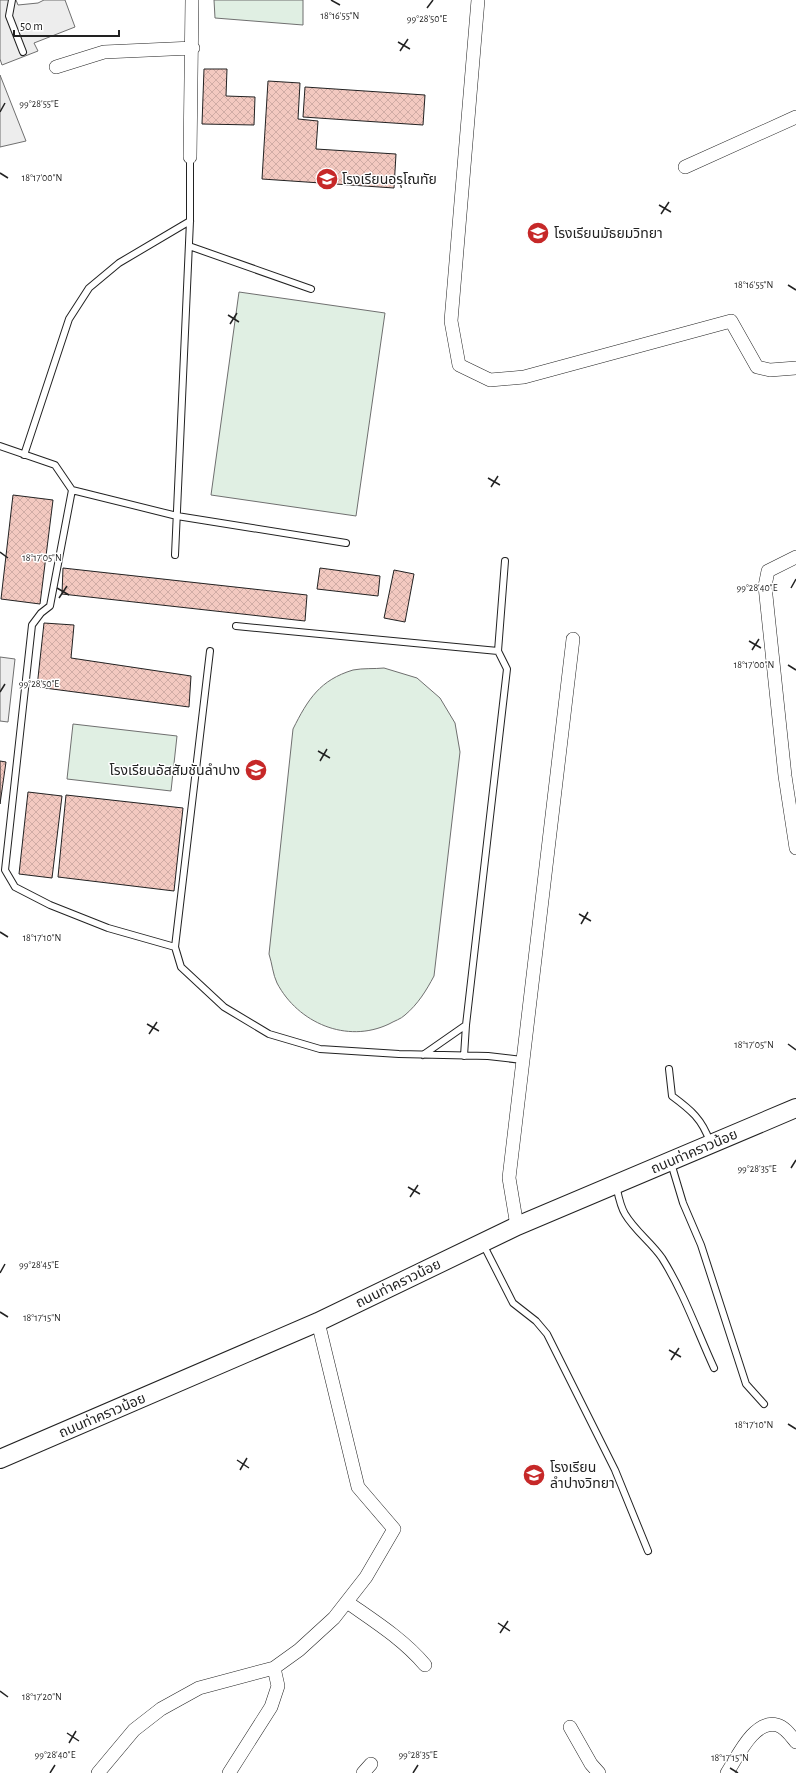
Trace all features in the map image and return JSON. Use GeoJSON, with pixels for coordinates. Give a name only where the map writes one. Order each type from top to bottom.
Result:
{"type":"FeatureCollection","features":[{"type":"Feature","properties":{"kind":"street"},"geometry":{"type":"LineString","coordinates":[[190,157],[192,0]]}},
{"type":"Feature","properties":{"kind":"street"},"geometry":{"type":"LineString","coordinates":[[478,0],[452,321],[459,365],[490,380],[524,377],[731,321],[757,367],[770,370],[796,368]]}},
{"type":"Feature","properties":{"kind":"street"},"geometry":{"type":"LineString","coordinates":[[56,67],[104,52],[192,48]]}},
{"type":"Feature","properties":{"kind":"street"},"geometry":{"type":"LineString","coordinates":[[685,167],[796,117]]}},
{"type":"Feature","properties":{"kind":"street"},"geometry":{"type":"LineString","coordinates":[[796,557],[768,571],[765,586],[785,776],[796,848]]}},
{"type":"Feature","properties":{"kind":"street"},"geometry":{"type":"LineString","coordinates":[[517,1226],[509,1178],[573,639]]}},
{"type":"Feature","properties":{"kind":"street","name":"ถนนท่าคราวน้อย"},"geometry":{"type":"LineString","coordinates":[[0,1460],[318,1322],[517,1226],[796,1108]]}},
{"type":"Feature","properties":{"kind":"street"},"geometry":{"type":"LineString","coordinates":[[98,1773],[134,1730],[161,1709],[200,1688],[274,1668],[299,1650],[334,1618],[347,1602],[366,1577],[394,1529],[358,1486],[318,1322]]}},
{"type":"Feature","properties":{"kind":"street"},"geometry":{"type":"LineString","coordinates":[[347,1602],[394,1635],[413,1651],[425,1665]]}},
{"type":"Feature","properties":{"kind":"street"},"geometry":{"type":"LineString","coordinates":[[229,1773],[271,1707],[278,1686],[274,1668]]}},
{"type":"Feature","properties":{"kind":"street"},"geometry":{"type":"LineString","coordinates":[[727,1773],[751,1735],[765,1726],[777,1725],[787,1732],[796,1742]]}},
{"type":"Feature","properties":{"kind":"street"},"geometry":{"type":"LineString","coordinates":[[570,1727],[591,1764],[599,1773]]}},
{"type":"Feature","properties":{"kind":"lane"},"geometry":{"type":"LineString","coordinates":[[12,0],[9,16],[23,52]]}},
{"type":"Feature","properties":{"kind":"lane"},"geometry":{"type":"LineString","coordinates":[[175,555],[190,221],[190,157]]}},
{"type":"Feature","properties":{"kind":"lane"},"geometry":{"type":"LineString","coordinates":[[24,454],[69,319],[89,288],[119,263],[190,221]]}},
{"type":"Feature","properties":{"kind":"lane"},"geometry":{"type":"LineString","coordinates":[[189,246],[311,289]]}},
{"type":"Feature","properties":{"kind":"lane"},"geometry":{"type":"LineString","coordinates":[[0,446],[56,465],[72,490],[50,606],[41,613],[32,625],[5,870],[15,887],[50,905],[108,928],[175,947]]}},
{"type":"Feature","properties":{"kind":"lane"},"geometry":{"type":"LineString","coordinates":[[72,490],[177,516],[346,543]]}},
{"type":"Feature","properties":{"kind":"lane"},"geometry":{"type":"LineString","coordinates":[[464,1056],[466,1025],[507,669],[498,651],[504,561]]}},
{"type":"Feature","properties":{"kind":"lane"},"geometry":{"type":"LineString","coordinates":[[236,626],[498,651]]}},
{"type":"Feature","properties":{"kind":"lane"},"geometry":{"type":"LineString","coordinates":[[210,651],[175,947],[181,967],[219,1002],[269,1034],[320,1049],[423,1055],[488,1056],[522,1060]]}},
{"type":"Feature","properties":{"kind":"lane"},"geometry":{"type":"LineString","coordinates":[[423,1055],[466,1025]]}},
{"type":"Feature","properties":{"kind":"lane"},"geometry":{"type":"LineString","coordinates":[[669,1069],[672,1096],[689,1109],[705,1127],[711,1144]]}},
{"type":"Feature","properties":{"kind":"lane"},"geometry":{"type":"LineString","coordinates":[[670,1161],[683,1203],[701,1245],[746,1384],[764,1404]]}},
{"type":"Feature","properties":{"kind":"lane"},"geometry":{"type":"LineString","coordinates":[[616,1184],[624,1213],[632,1226],[661,1258],[688,1304],[714,1368]]}},
{"type":"Feature","properties":{"kind":"lane"},"geometry":{"type":"LineString","coordinates":[[482,1242],[513,1303],[536,1321],[547,1334],[615,1470],[648,1551]]}},
{"type":"Feature","properties":{"kind":"green space"},"geometry":{"type":"Polygon","coordinates":[[[214,0],[303,0],[303,25],[215,18],[214,0]]]}},
{"type":"Feature","properties":{"kind":"green space"},"geometry":{"type":"Polygon","coordinates":[[[239,292],[385,313],[356,516],[211,495],[239,292]]]}},
{"type":"Feature","properties":{"kind":"green space"},"geometry":{"type":"Polygon","coordinates":[[[384,668],[417,678],[440,698],[455,723],[460,752],[434,976],[418,1002],[402,1018],[373,1030],[357,1032],[325,1026],[311,1019],[297,1009],[286,997],[277,983],[269,954],[293,729],[310,700],[323,685],[342,674],[353,670],[384,668]]]}},
{"type":"Feature","properties":{"kind":"green space"},"geometry":{"type":"Polygon","coordinates":[[[73,724],[177,736],[171,791],[67,779],[73,724]]]}},
{"type":"Feature","properties":{"kind":"shaded area"},"geometry":{"type":"Polygon","coordinates":[[[0,0],[16,0],[18,5],[38,3],[44,0],[65,0],[75,27],[34,43],[38,51],[2,65],[0,59],[0,0]]]}},
{"type":"Feature","properties":{"kind":"shaded area"},"geometry":{"type":"Polygon","coordinates":[[[0,75],[26,141],[0,147],[0,75]]]}},
{"type":"Feature","properties":{"kind":"shaded area"},"geometry":{"type":"Polygon","coordinates":[[[0,657],[15,659],[8,722],[0,721],[0,657]]]}},
{"type":"Feature","properties":{"kind":"building"},"geometry":{"type":"Polygon","coordinates":[[[204,69],[227,69],[226,96],[255,97],[254,125],[202,124],[204,69]]]}},
{"type":"Feature","properties":{"kind":"building"},"geometry":{"type":"Polygon","coordinates":[[[268,81],[300,83],[298,119],[318,121],[316,149],[396,154],[394,188],[262,179],[268,81]]]}},
{"type":"Feature","properties":{"kind":"building"},"geometry":{"type":"Polygon","coordinates":[[[305,87],[425,95],[423,125],[303,117],[305,87]]]}},
{"type":"Feature","properties":{"kind":"building"},"geometry":{"type":"Polygon","coordinates":[[[13,495],[53,500],[40,604],[1,599],[13,495]]]}},
{"type":"Feature","properties":{"kind":"building"},"geometry":{"type":"Polygon","coordinates":[[[63,568],[307,595],[305,621],[62,594],[63,568]]]}},
{"type":"Feature","properties":{"kind":"building"},"geometry":{"type":"Polygon","coordinates":[[[320,568],[380,576],[378,596],[317,589],[320,568]]]}},
{"type":"Feature","properties":{"kind":"building"},"geometry":{"type":"Polygon","coordinates":[[[394,570],[414,574],[405,622],[384,618],[394,570]]]}},
{"type":"Feature","properties":{"kind":"building"},"geometry":{"type":"Polygon","coordinates":[[[44,623],[74,625],[71,658],[191,676],[189,707],[37,687],[44,623]]]}},
{"type":"Feature","properties":{"kind":"building"},"geometry":{"type":"Polygon","coordinates":[[[0,761],[6,762],[0,804],[0,761]]]}},
{"type":"Feature","properties":{"kind":"building"},"geometry":{"type":"Polygon","coordinates":[[[28,792],[62,796],[52,878],[19,874],[28,792]]]}},
{"type":"Feature","properties":{"kind":"building"},"geometry":{"type":"Polygon","coordinates":[[[66,795],[183,808],[174,891],[58,877],[66,795]]]}},
{"type":"Feature","properties":{"kind":"place","name":"โรงเรียนอรุโณทัย"},"geometry":{"type":"Point","coordinates":[327,179]}},
{"type":"Feature","properties":{"kind":"place","name":"โรงเรียนมัธยมวิทยา"},"geometry":{"type":"Point","coordinates":[538,233]}},
{"type":"Feature","properties":{"kind":"place","name":"โรงเรียนอัสสัมชันลำปาง"},"geometry":{"type":"Point","coordinates":[256,770]}},
{"type":"Feature","properties":{"kind":"place","name":"โรงเรียน ลำปางวิทยา"},"geometry":{"type":"Point","coordinates":[534,1475]}}]}
